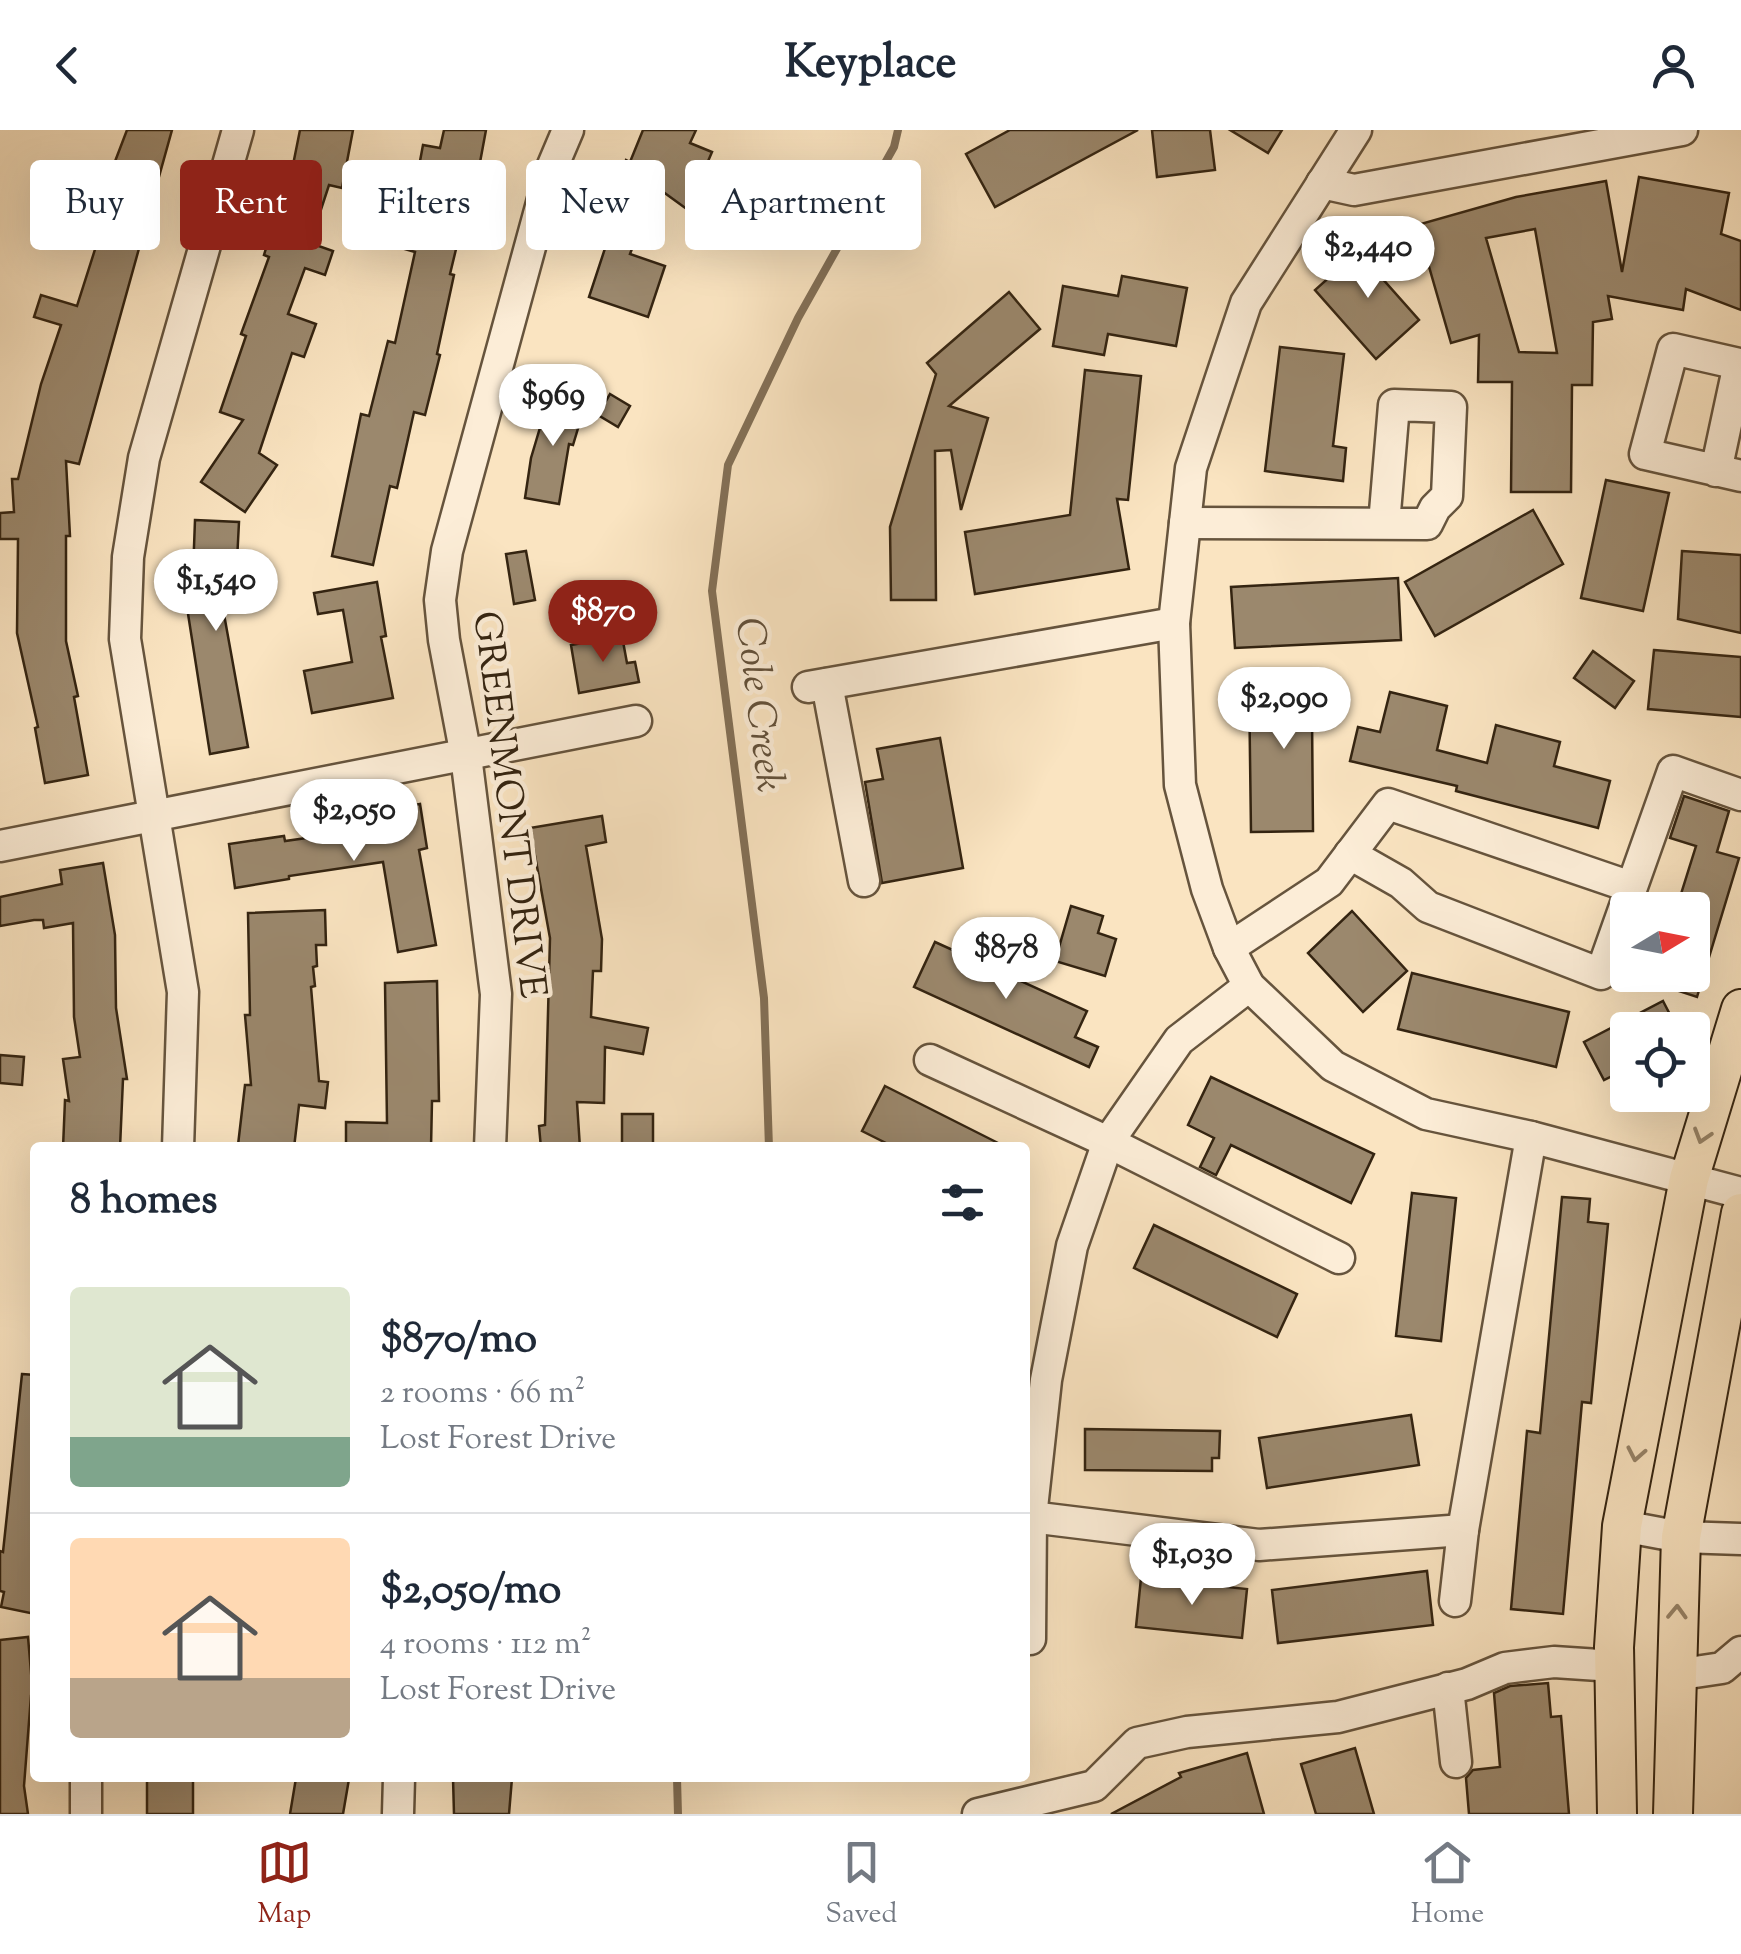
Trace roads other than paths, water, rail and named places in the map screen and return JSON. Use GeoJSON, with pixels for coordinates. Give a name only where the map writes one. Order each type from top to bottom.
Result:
{"type":"FeatureCollection","features":[{"type":"Feature","properties":{"kind":"main road"},"geometry":{"type":"LineString","coordinates":[[1617,1814],[1614,1666],[1622,1526],[1689,1179],[1741,1009]]}},
{"type":"Feature","properties":{"kind":"main road"},"geometry":{"type":"LineString","coordinates":[[1673,1814],[1680,1537],[1741,1214]]}},
{"type":"Feature","properties":{"kind":"street"},"geometry":{"type":"LineString","coordinates":[[178,1142],[184,992],[124,640],[128,556],[144,458],[238,130]]}},
{"type":"Feature","properties":{"kind":"street","name":"GREENMONT DRIVE"},"geometry":{"type":"LineString","coordinates":[[490,1142],[496,994],[466,756],[440,600],[447,551],[551,170],[568,130]]}},
{"type":"Feature","properties":{"kind":"street"},"geometry":{"type":"LineString","coordinates":[[1356,130],[1246,303],[1191,468],[1174,623],[1180,785],[1207,889],[1229,948],[1249,986],[1333,1066],[1426,1114],[1741,1193]]}},
{"type":"Feature","properties":{"kind":"street"},"geometry":{"type":"LineString","coordinates":[[1322,183],[1354,190],[1632,135],[1682,130]]}},
{"type":"Feature","properties":{"kind":"street"},"geometry":{"type":"LineString","coordinates":[[1185,523],[1384,524]]}},
{"type":"Feature","properties":{"kind":"street"},"geometry":{"type":"LineString","coordinates":[[864,880],[817,686],[1174,623]]}},
{"type":"Feature","properties":{"kind":"street"},"geometry":{"type":"LineString","coordinates":[[0,846],[636,721]]}},
{"type":"Feature","properties":{"kind":"street"},"geometry":{"type":"LineString","coordinates":[[1350,854],[1401,883],[1428,906],[1601,974],[1673,771],[1741,795]]}},
{"type":"Feature","properties":{"kind":"street"},"geometry":{"type":"LineString","coordinates":[[1229,948],[1329,882],[1388,804],[1631,886]]}},
{"type":"Feature","properties":{"kind":"street"},"geometry":{"type":"LineString","coordinates":[[1030,1639],[1036,1379],[1072,1246],[1108,1142],[1180,1040],[1249,986]]}},
{"type":"Feature","properties":{"kind":"street"},"geometry":{"type":"LineString","coordinates":[[930,1060],[1108,1142],[1339,1258]]}},
{"type":"Feature","properties":{"kind":"street"},"geometry":{"type":"LineString","coordinates":[[1455,1601],[1462,1530],[1531,1138]]}},
{"type":"Feature","properties":{"kind":"street"},"geometry":{"type":"LineString","coordinates":[[1031,1517],[1259,1545],[1462,1530]]}},
{"type":"Feature","properties":{"kind":"street"},"geometry":{"type":"LineString","coordinates":[[1622,1526],[1680,1537],[1741,1539]]}},
{"type":"Feature","properties":{"kind":"street"},"geometry":{"type":"LineString","coordinates":[[1675,1675],[1722,1668],[1741,1652]]}},
{"type":"Feature","properties":{"kind":"street"},"geometry":{"type":"LineString","coordinates":[[978,1814],[1094,1786],[1137,1743],[1186,1732],[1338,1717],[1467,1684],[1505,1668],[1554,1662],[1614,1666]]}},
{"type":"Feature","properties":{"kind":"street"},"geometry":{"type":"LineString","coordinates":[[1448,1688],[1456,1762]]}},
{"type":"Feature","properties":{"kind":"street"},"geometry":{"type":"LineString","coordinates":[[86,1782],[86,1814]]}},
{"type":"Feature","properties":{"kind":"street"},"geometry":{"type":"LineString","coordinates":[[398,1814],[399,1782]]}},
{"type":"Feature","properties":{"kind":"waterway","name":"Cole Creek"},"geometry":{"type":"LineString","coordinates":[[769,1142],[764,998],[712,591],[728,465],[798,318],[894,147],[898,130]]}},
{"type":"Feature","properties":{"kind":"waterway","name":"Cole Creek"},"geometry":{"type":"LineString","coordinates":[[677,1782],[678,1814]]}}]}
